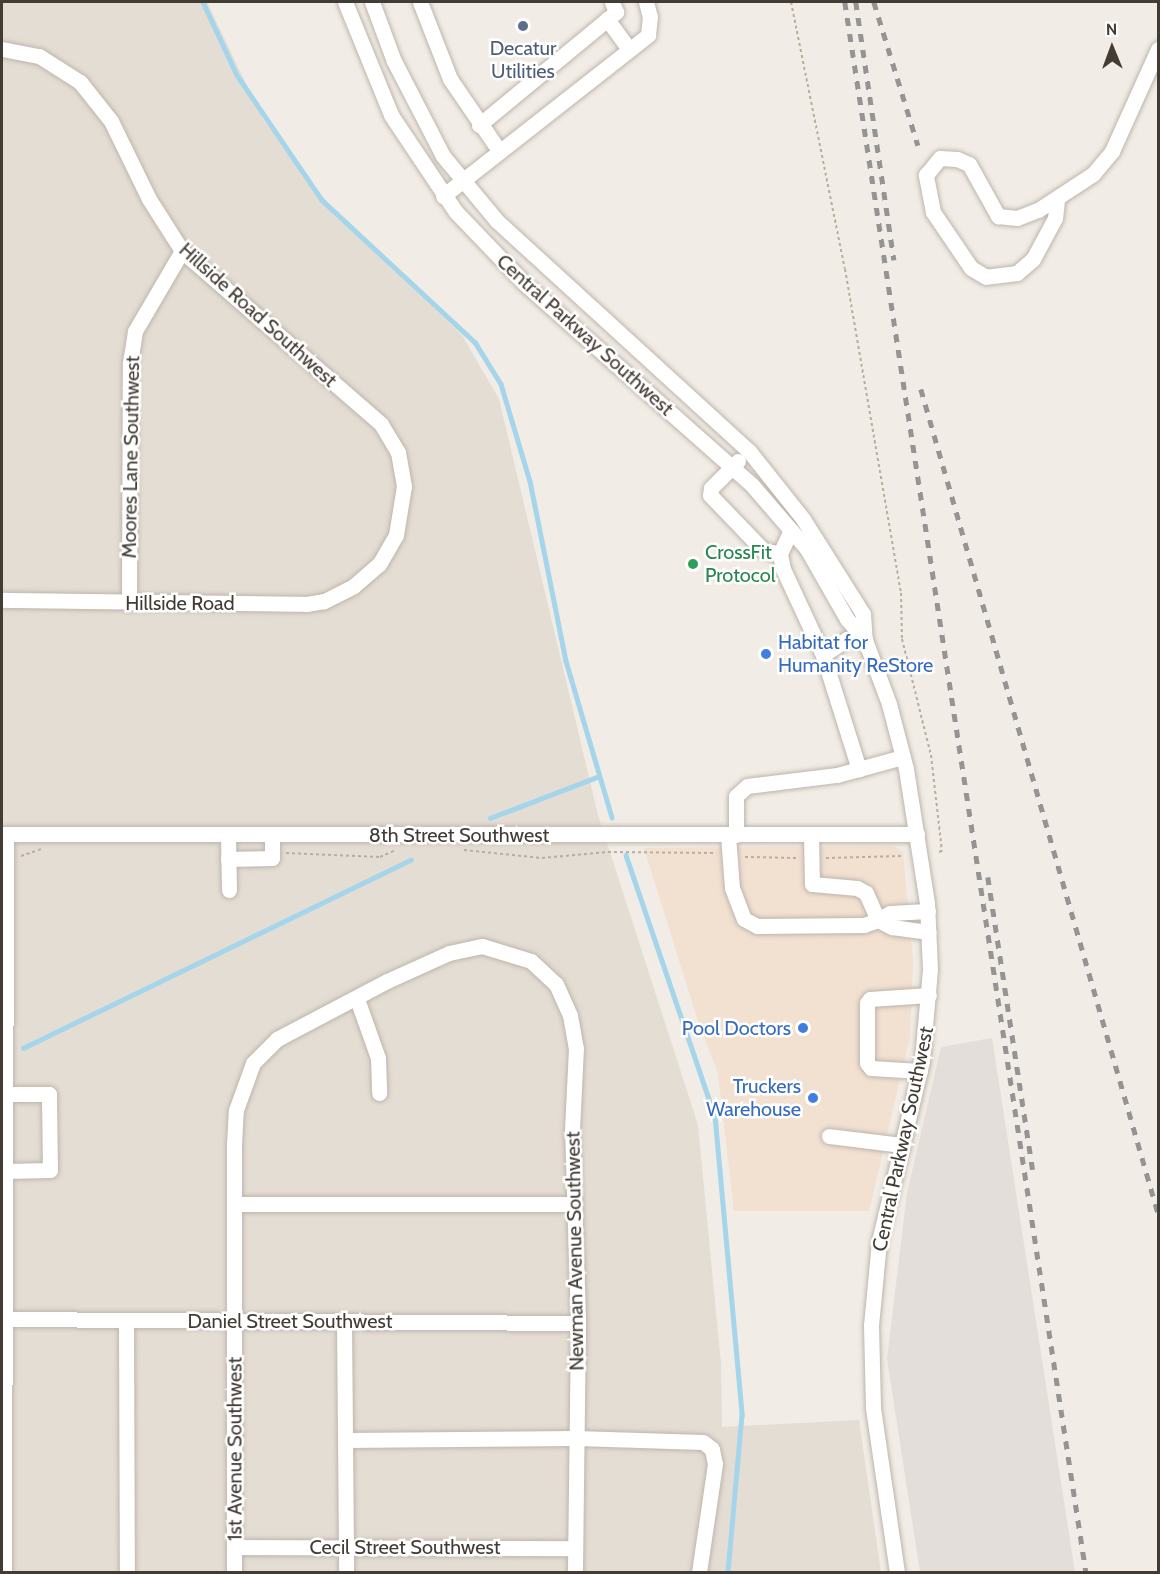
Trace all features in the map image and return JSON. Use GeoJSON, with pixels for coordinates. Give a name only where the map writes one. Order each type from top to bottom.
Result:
{"type":"FeatureCollection","features":[{"type":"Feature","properties":{"kind":"street","name":"Central Parkway Southwest"},"geometry":{"type":"LineString","coordinates":[[345,2],[391,115],[444,196],[525,284],[732,466],[807,549],[847,619],[865,640]]}},
{"type":"Feature","properties":{"kind":"street","name":"Central Parkway Southwest"},"geometry":{"type":"LineString","coordinates":[[372,2],[422,123],[463,182],[505,228],[749,451],[803,519],[858,602],[865,640],[903,757],[917,834],[929,932],[929,995],[920,1071],[879,1241],[871,1360],[873,1407],[897,1572]]}},
{"type":"Feature","properties":{"kind":"street"},"geometry":{"type":"LineString","coordinates":[[420,2],[450,79],[479,125],[500,152]]}},
{"type":"Feature","properties":{"kind":"street"},"geometry":{"type":"LineString","coordinates":[[479,125],[616,12],[612,2]]}},
{"type":"Feature","properties":{"kind":"street"},"geometry":{"type":"LineString","coordinates":[[444,196],[648,35],[650,17],[646,2]]}},
{"type":"Feature","properties":{"kind":"street"},"geometry":{"type":"LineString","coordinates":[[607,19],[629,50]]}},
{"type":"Feature","properties":{"kind":"street","name":"Hillside Road Southwest"},"geometry":{"type":"LineString","coordinates":[[2,49],[39,56],[80,82],[111,121],[149,199],[182,251],[370,412],[391,437],[403,469],[400,519],[379,564],[354,586]]}},
{"type":"Feature","properties":{"kind":"street"},"geometry":{"type":"LineString","coordinates":[[1057,200],[1055,218],[1033,260],[1017,273],[986,277],[971,268],[933,212],[926,175],[940,158],[969,164],[998,216],[1017,218],[1057,200],[1093,174],[1112,151],[1158,49]]}},
{"type":"Feature","properties":{"kind":"street","name":"Moores Lane Southwest"},"geometry":{"type":"LineString","coordinates":[[129,603],[130,363],[135,331],[182,251]]}},
{"type":"Feature","properties":{"kind":"street"},"geometry":{"type":"LineString","coordinates":[[749,451],[711,488],[710,495],[763,549],[780,554]]}},
{"type":"Feature","properties":{"kind":"street"},"geometry":{"type":"LineString","coordinates":[[791,530],[780,554],[823,655],[860,769]]}},
{"type":"Feature","properties":{"kind":"street","name":"Hillside Road"},"geometry":{"type":"LineString","coordinates":[[2,600],[307,604],[354,586]]}},
{"type":"Feature","properties":{"kind":"street"},"geometry":{"type":"LineString","coordinates":[[823,655],[847,639],[865,640]]}},
{"type":"Feature","properties":{"kind":"street"},"geometry":{"type":"LineString","coordinates":[[903,757],[860,769],[740,790],[730,854],[736,905],[744,919],[758,926],[864,925],[890,913],[928,911]]}},
{"type":"Feature","properties":{"kind":"street"},"geometry":{"type":"LineString","coordinates":[[4,834],[4,1572]]}},
{"type":"Feature","properties":{"kind":"street","name":"8th Street Southwest"},"geometry":{"type":"LineString","coordinates":[[4,834],[917,834]]}},
{"type":"Feature","properties":{"kind":"street"},"geometry":{"type":"LineString","coordinates":[[228,834],[229,890]]}},
{"type":"Feature","properties":{"kind":"street"},"geometry":{"type":"LineString","coordinates":[[228,859],[272,858],[272,834]]}},
{"type":"Feature","properties":{"kind":"street"},"geometry":{"type":"LineString","coordinates":[[810,835],[812,884],[857,888],[866,893],[878,920],[892,927],[929,932]]}},
{"type":"Feature","properties":{"kind":"street","name":"Newman Avenue Southwest"},"geometry":{"type":"LineString","coordinates":[[357,999],[449,953],[482,946],[516,954],[531,961],[556,984],[570,1015],[576,1048],[572,1129],[578,1323],[575,1572]]}},
{"type":"Feature","properties":{"kind":"street"},"geometry":{"type":"LineString","coordinates":[[920,1071],[871,1068],[867,1063],[867,1003],[870,999],[929,995]]}},
{"type":"Feature","properties":{"kind":"street"},"geometry":{"type":"LineString","coordinates":[[357,999],[378,1058],[379,1093]]}},
{"type":"Feature","properties":{"kind":"street","name":"1st Avenue Southwest"},"geometry":{"type":"LineString","coordinates":[[234,1572],[236,1110],[253,1063],[277,1039],[357,999]]}},
{"type":"Feature","properties":{"kind":"street"},"geometry":{"type":"LineString","coordinates":[[4,1171],[50,1170],[49,1094],[5,1094]]}},
{"type":"Feature","properties":{"kind":"street"},"geometry":{"type":"LineString","coordinates":[[829,1136],[902,1145]]}},
{"type":"Feature","properties":{"kind":"street"},"geometry":{"type":"LineString","coordinates":[[235,1204],[574,1204]]}},
{"type":"Feature","properties":{"kind":"street","name":"Daniel Street Southwest"},"geometry":{"type":"LineString","coordinates":[[3,1320],[578,1323]]}},
{"type":"Feature","properties":{"kind":"street"},"geometry":{"type":"LineString","coordinates":[[126,1321],[127,1572]]}},
{"type":"Feature","properties":{"kind":"street"},"geometry":{"type":"LineString","coordinates":[[344,1322],[346,1572]]}},
{"type":"Feature","properties":{"kind":"street"},"geometry":{"type":"LineString","coordinates":[[345,1440],[576,1438],[704,1442],[712,1449],[716,1464],[699,1572]]}},
{"type":"Feature","properties":{"kind":"street","name":"Cecil Street Southwest"},"geometry":{"type":"LineString","coordinates":[[235,1547],[575,1548]]}},
{"type":"Feature","properties":{"kind":"path"},"geometry":{"type":"LineString","coordinates":[[791,2],[845,269],[901,593],[902,639],[931,755],[942,851],[938,852]]}},
{"type":"Feature","properties":{"kind":"path"},"geometry":{"type":"LineString","coordinates":[[17,856],[45,848]]}},
{"type":"Feature","properties":{"kind":"path"},"geometry":{"type":"LineString","coordinates":[[272,851],[380,857],[396,849]]}},
{"type":"Feature","properties":{"kind":"path"},"geometry":{"type":"LineString","coordinates":[[455,850],[542,858],[608,852],[811,858],[901,856]]}},
{"type":"Feature","properties":{"kind":"shaded area"},"geometry":{"type":"Polygon","coordinates":[[[2,2],[207,2],[263,119],[337,215],[462,335],[499,399],[598,815],[698,1125],[721,1364],[722,1427],[859,1420],[881,1572],[2,1572],[2,2]]]}},
{"type":"Feature","properties":{"kind":"shaded area"},"geometry":{"type":"Polygon","coordinates":[[[893,846],[903,852],[913,961],[910,1037],[869,1211],[734,1211],[718,1073],[698,1021],[644,848],[893,846]]]}},
{"type":"Feature","properties":{"kind":"shaded area"},"geometry":{"type":"Polygon","coordinates":[[[992,1038],[1075,1572],[920,1572],[887,1359],[907,1193],[941,1047],[992,1038]]]}},
{"type":"Feature","properties":{"kind":"waterway"},"geometry":{"type":"LineString","coordinates":[[203,2],[237,75],[322,200],[475,342],[501,384],[530,481],[566,661],[612,817]]}},
{"type":"Feature","properties":{"kind":"waterway"},"geometry":{"type":"LineString","coordinates":[[490,818],[597,777]]}},
{"type":"Feature","properties":{"kind":"waterway"},"geometry":{"type":"LineString","coordinates":[[626,855],[715,1116],[742,1415],[728,1572]]}},
{"type":"Feature","properties":{"kind":"waterway"},"geometry":{"type":"LineString","coordinates":[[23,1048],[411,860]]}},
{"type":"Feature","properties":{"kind":"railway"},"geometry":{"type":"LineString","coordinates":[[845,2],[1086,1572]]}},
{"type":"Feature","properties":{"kind":"railway"},"geometry":{"type":"LineString","coordinates":[[856,2],[894,260]]}},
{"type":"Feature","properties":{"kind":"railway"},"geometry":{"type":"LineString","coordinates":[[874,2],[918,145]]}},
{"type":"Feature","properties":{"kind":"railway"},"geometry":{"type":"LineString","coordinates":[[921,389],[1158,1213]]}},
{"type":"Feature","properties":{"kind":"railway"},"geometry":{"type":"LineString","coordinates":[[988,877],[1033,1170]]}},
{"type":"Feature","properties":{"kind":"place","name":"Decatur Utilities"},"geometry":{"type":"Point","coordinates":[523,26]}},
{"type":"Feature","properties":{"kind":"place","name":"CrossFit Protocol"},"geometry":{"type":"Point","coordinates":[693,564]}},
{"type":"Feature","properties":{"kind":"place","name":"Habitat for Humanity ReStore"},"geometry":{"type":"Point","coordinates":[766,654]}},
{"type":"Feature","properties":{"kind":"place","name":"Pool Doctors"},"geometry":{"type":"Point","coordinates":[803,1028]}},
{"type":"Feature","properties":{"kind":"place","name":"Truckers Warehouse"},"geometry":{"type":"Point","coordinates":[813,1098]}}]}
